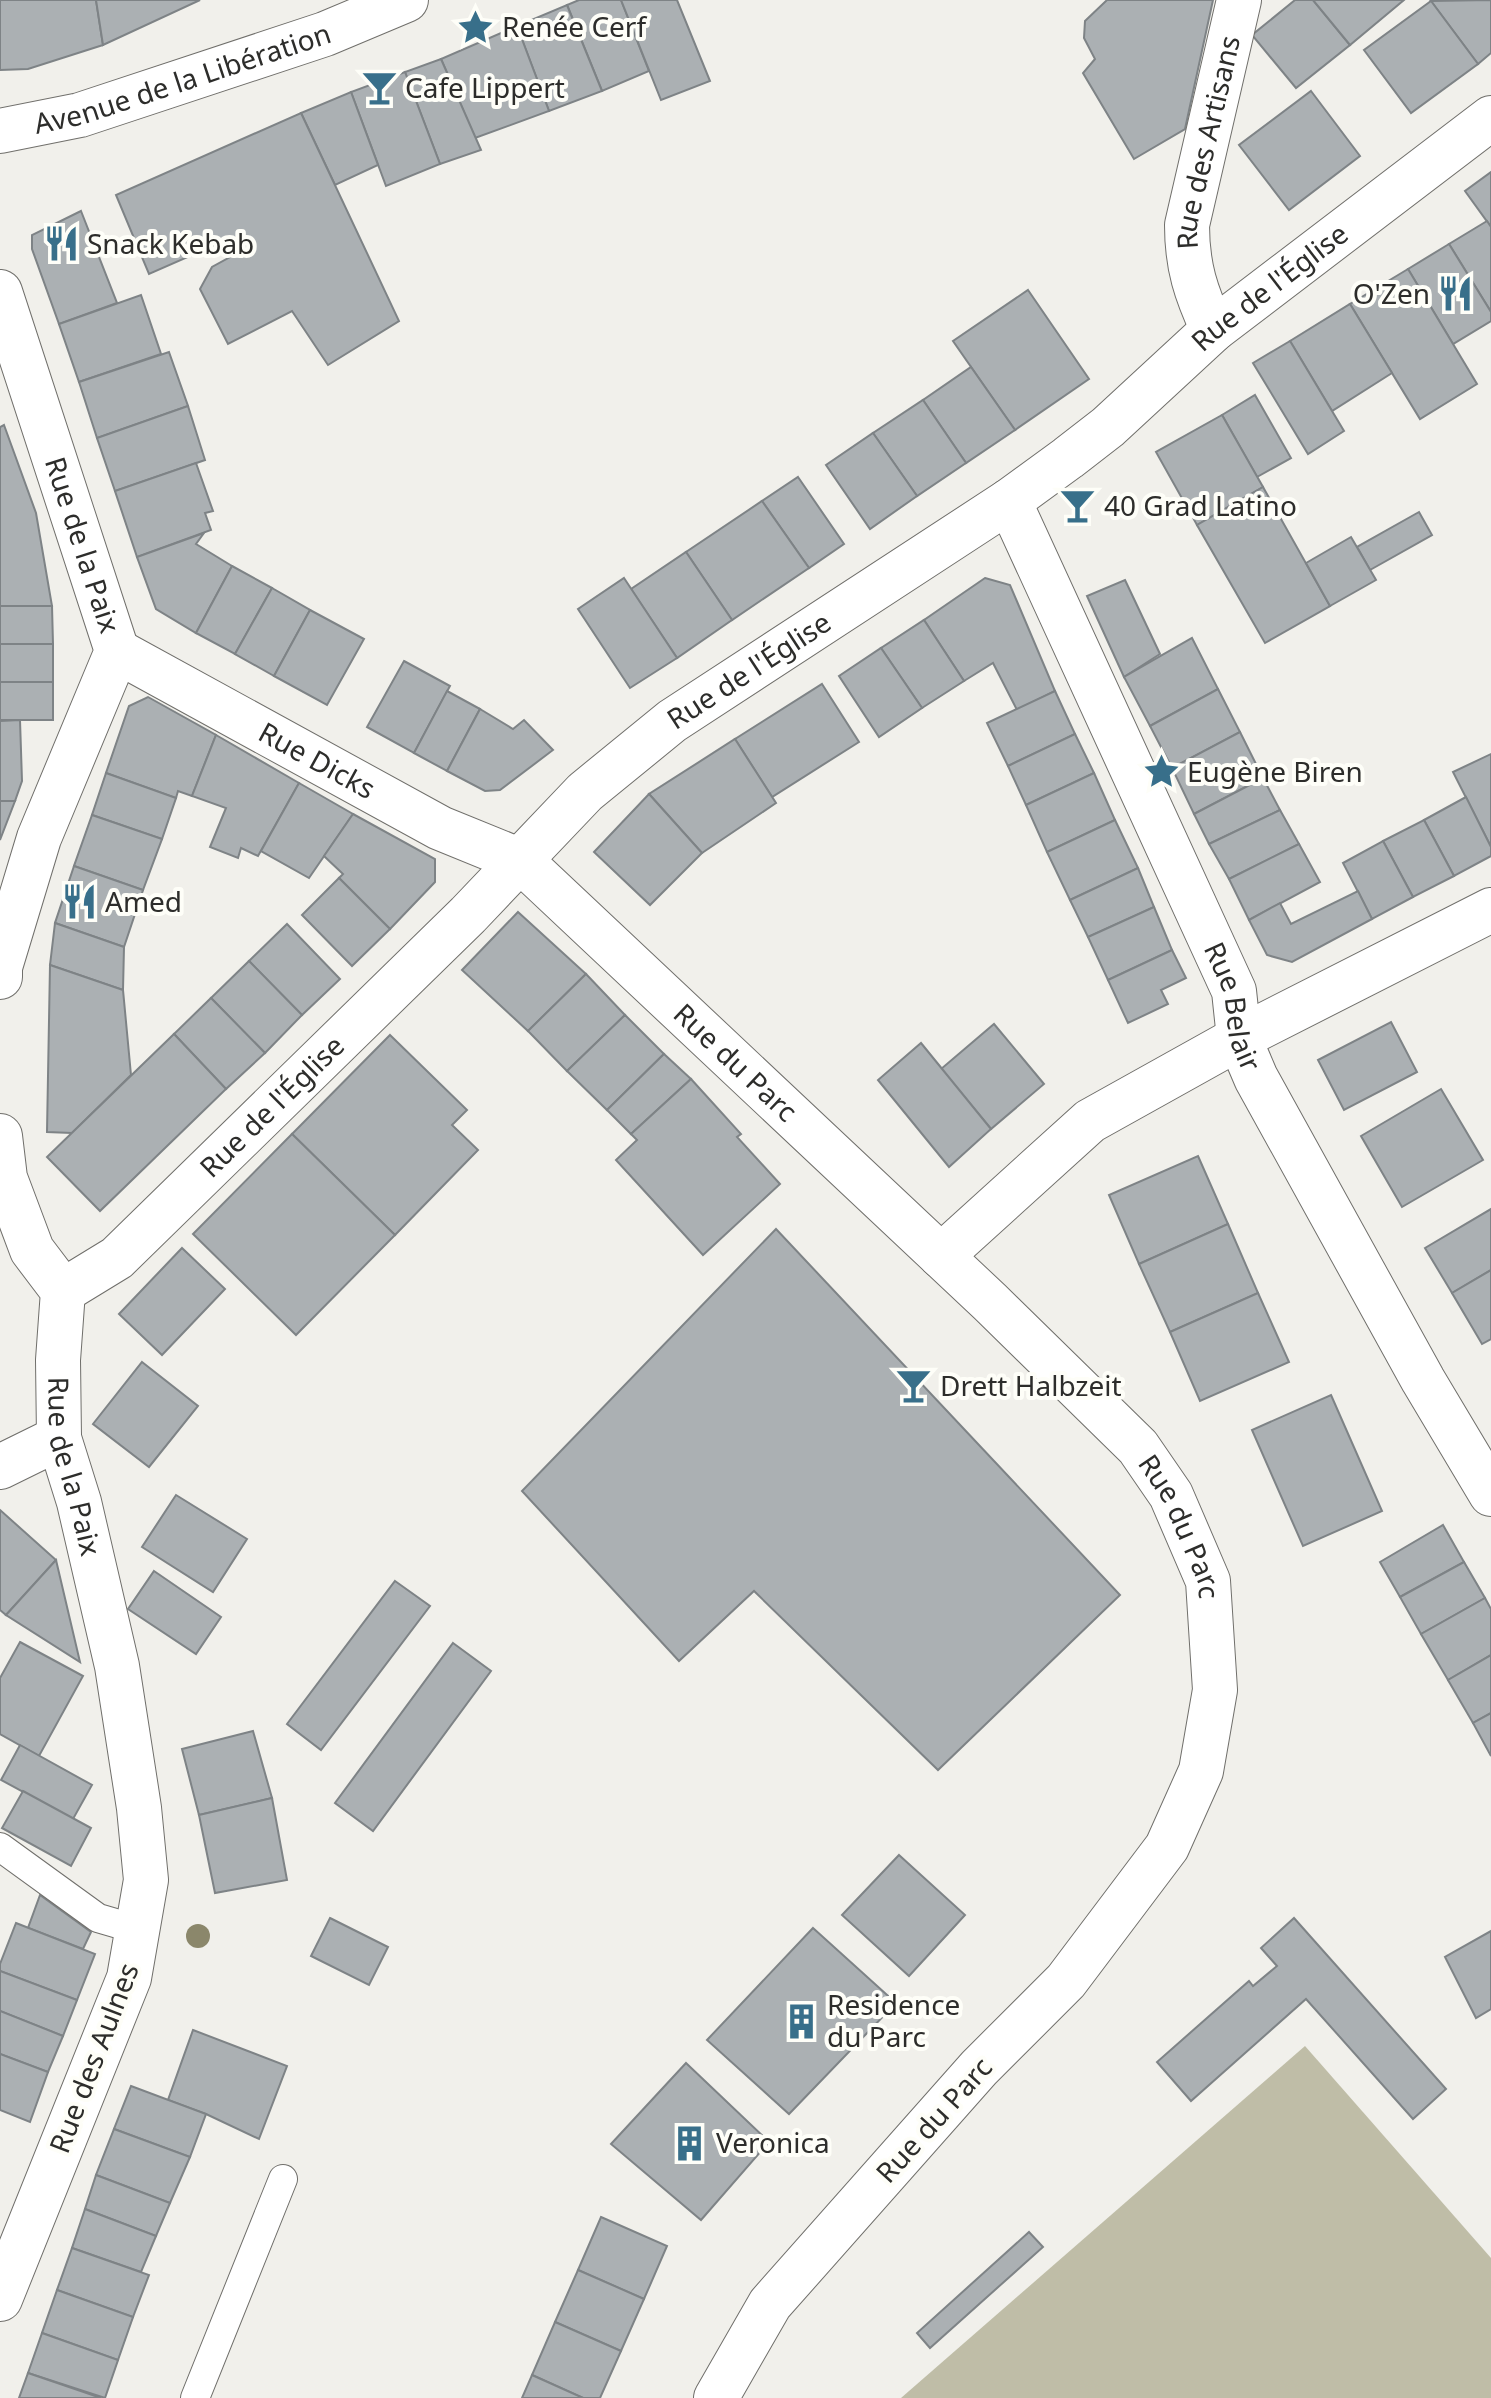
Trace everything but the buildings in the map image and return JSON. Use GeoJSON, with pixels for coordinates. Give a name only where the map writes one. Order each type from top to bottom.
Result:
{"type":"FeatureCollection","features":[{"type":"Feature","properties":{"kind":"street","name":"Avenue de la Libération"},"geometry":{"type":"LineString","coordinates":[[0,131],[80,115],[325,34],[406,0]]}},
{"type":"Feature","properties":{"kind":"street","name":"Rue des Artisans"},"geometry":{"type":"LineString","coordinates":[[1213,330],[1195,291],[1187,253],[1187,225],[1239,0]]}},
{"type":"Feature","properties":{"kind":"street","name":"Rue de l'Église"},"geometry":{"type":"LineString","coordinates":[[63,1291],[117,1258],[521,861],[585,792],[672,721],[1009,501],[1108,427],[1213,330],[1491,118]]}},
{"type":"Feature","properties":{"kind":"street","name":"Rue de la Paix"},"geometry":{"type":"LineString","coordinates":[[0,292],[14,390],[117,651],[39,838],[0,967],[0,977]]}},
{"type":"Feature","properties":{"kind":"street","name":"Rue Belair"},"geometry":{"type":"LineString","coordinates":[[1009,501],[1234,991],[1239,1038],[1256,1078],[1423,1380],[1491,1494]]}},
{"type":"Feature","properties":{"kind":"street","name":"Rue Dicks"},"geometry":{"type":"LineString","coordinates":[[117,651],[440,828],[521,861]]}},
{"type":"Feature","properties":{"kind":"street","name":"Rue du Parc"},"geometry":{"type":"LineString","coordinates":[[521,861],[941,1256],[1138,1447],[1171,1495],[1208,1581],[1215,1690],[1201,1771],[1167,1847],[1066,1981],[979,2068],[770,2304],[716,2398]]}},
{"type":"Feature","properties":{"kind":"street"},"geometry":{"type":"LineString","coordinates":[[941,1256],[1090,1121],[1239,1038],[1491,910]]}},
{"type":"Feature","properties":{"kind":"street"},"geometry":{"type":"LineString","coordinates":[[0,1136],[5,1178],[32,1250],[63,1291]]}},
{"type":"Feature","properties":{"kind":"street","name":"Rue de la Paix"},"geometry":{"type":"LineString","coordinates":[[63,1291],[58,1360],[59,1438],[79,1502],[117,1666],[139,1808]]}},
{"type":"Feature","properties":{"kind":"street"},"geometry":{"type":"LineString","coordinates":[[0,1467],[59,1438]]}},
{"type":"Feature","properties":{"kind":"street","name":"Rue des Aulnes"},"geometry":{"type":"LineString","coordinates":[[0,2299],[129,1978],[146,1880],[139,1808]]}},
{"type":"Feature","properties":{"kind":"lane"},"geometry":{"type":"LineString","coordinates":[[0,1847],[98,1918],[139,1930]]}},
{"type":"Feature","properties":{"kind":"lane"},"geometry":{"type":"LineString","coordinates":[[195,2398],[283,2179]]}},
{"type":"Feature","properties":{"kind":"shaded area"},"geometry":{"type":"Polygon","coordinates":[[[1305,2046],[1491,2258],[1491,2398],[901,2398],[1305,2046]]]}},
{"type":"Feature","properties":{"kind":"place","name":"Renée Cerf"},"geometry":{"type":"Point","coordinates":[476,27]}},
{"type":"Feature","properties":{"kind":"place","name":"Cafe Lippert"},"geometry":{"type":"Point","coordinates":[379,88]}},
{"type":"Feature","properties":{"kind":"place","name":"Snack Kebab"},"geometry":{"type":"Point","coordinates":[61,244]}},
{"type":"Feature","properties":{"kind":"place","name":"O'Zen"},"geometry":{"type":"Point","coordinates":[1456,294]}},
{"type":"Feature","properties":{"kind":"place","name":"40 Grad Latino"},"geometry":{"type":"Point","coordinates":[1078,506]}},
{"type":"Feature","properties":{"kind":"place","name":"Eugène Biren"},"geometry":{"type":"Point","coordinates":[1161,772]}},
{"type":"Feature","properties":{"kind":"place","name":"Amed"},"geometry":{"type":"Point","coordinates":[79,902]}},
{"type":"Feature","properties":{"kind":"place","name":"Drett Halbzeit"},"geometry":{"type":"Point","coordinates":[914,1386]}},
{"type":"Feature","properties":{"kind":"place","name":"Residence du Parc"},"geometry":{"type":"Point","coordinates":[801,2021]}},
{"type":"Feature","properties":{"kind":"place","name":"Veronica"},"geometry":{"type":"Point","coordinates":[690,2143]}}]}
